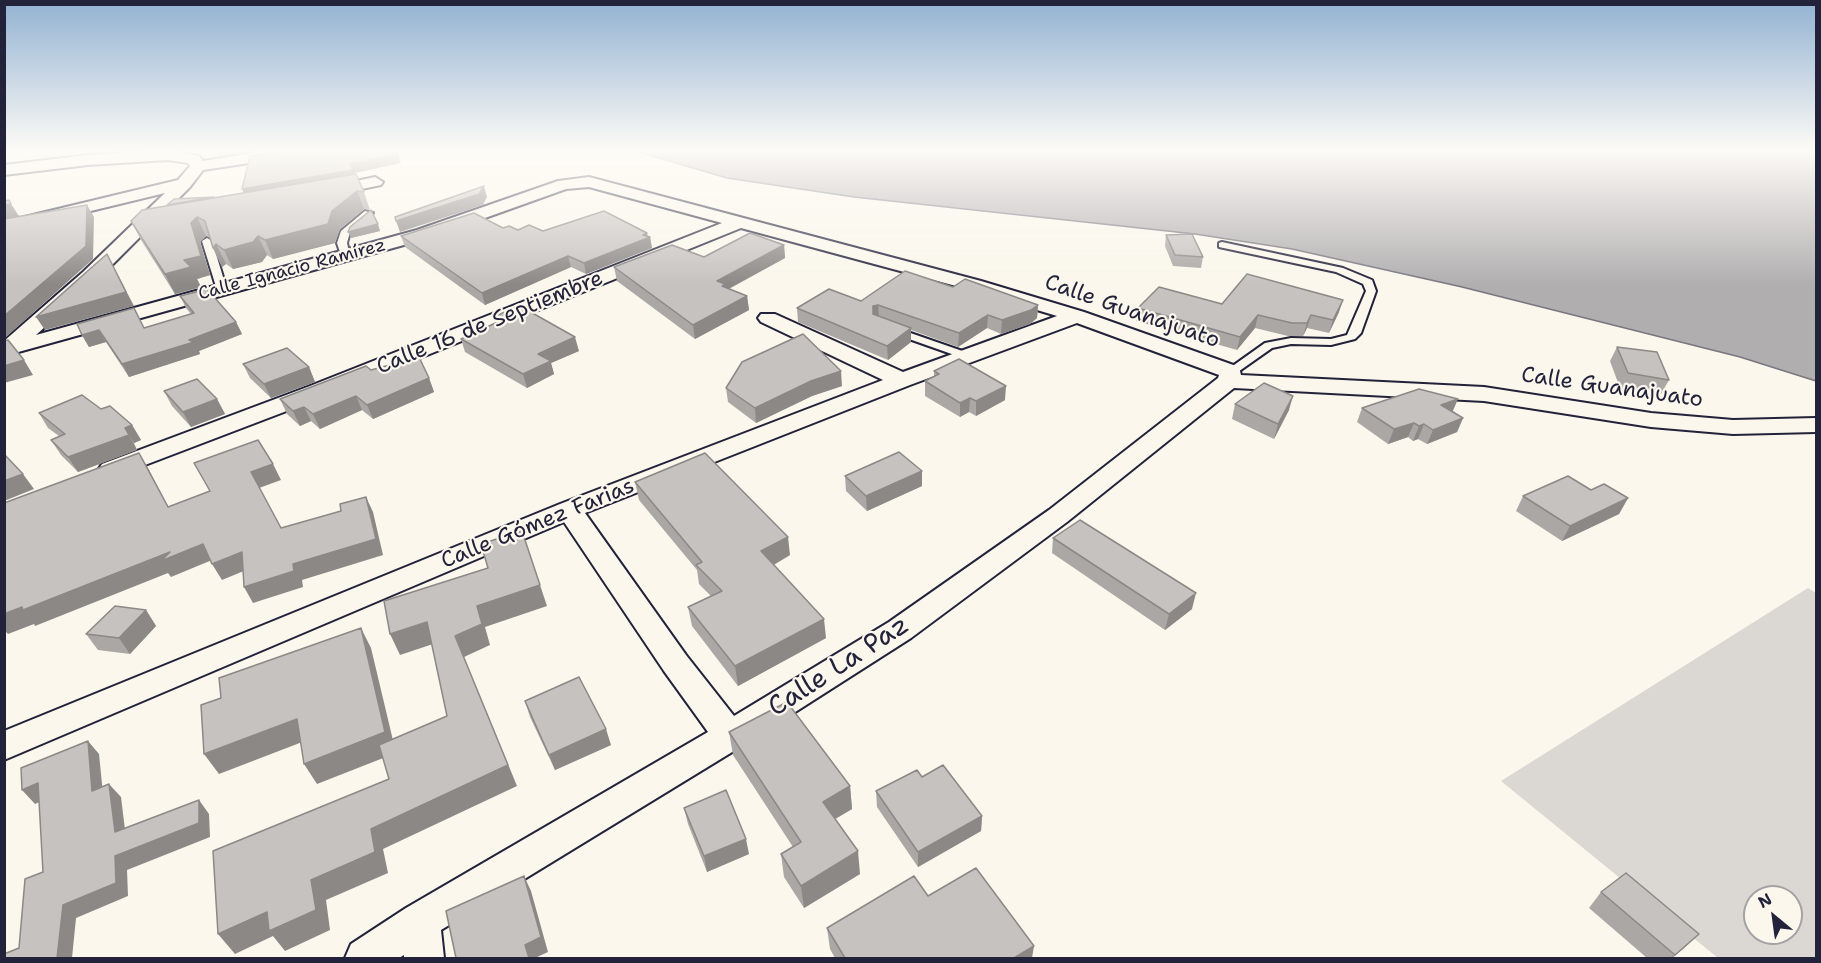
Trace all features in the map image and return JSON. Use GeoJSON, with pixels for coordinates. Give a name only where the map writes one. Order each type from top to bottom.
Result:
{"type":"FeatureCollection","features":[{"type":"Feature","properties":{"kind":"street"},"geometry":{"type":"LineString","coordinates":[[4,227],[138,195]]}},
{"type":"Feature","properties":{"kind":"street"},"geometry":{"type":"LineString","coordinates":[[5,350],[90,276],[173,195]]}},
{"type":"Feature","properties":{"kind":"street","name":"Calle Ignacio Ramírez"},"geometry":{"type":"LineString","coordinates":[[5,350],[452,225],[534,195]]}},
{"type":"Feature","properties":{"kind":"street","name":"Calle Guanajuato"},"geometry":{"type":"LineString","coordinates":[[641,195],[974,285],[1077,316],[1230,376],[1484,394],[1651,420],[1733,427],[1816,424]]}},
{"type":"Feature","properties":{"kind":"street"},"geometry":{"type":"LineString","coordinates":[[144,223],[178,217]]}},
{"type":"Feature","properties":{"kind":"street","name":"Calle 16 de Septiembre"},"geometry":{"type":"LineString","coordinates":[[92,478],[318,391],[740,222]]}},
{"type":"Feature","properties":{"kind":"street","name":"Calle Gómez Farias"},"geometry":{"type":"LineString","coordinates":[[4,746],[568,510],[902,380],[1077,316]]}},
{"type":"Feature","properties":{"kind":"street"},"geometry":{"type":"LineString","coordinates":[[768,318],[902,380]]}},
{"type":"Feature","properties":{"kind":"street","name":"Calle La Paz"},"geometry":{"type":"LineString","coordinates":[[365,958],[422,940],[730,736],[909,623],[1058,516],[1230,376]]}},
{"type":"Feature","properties":{"kind":"street"},"geometry":{"type":"LineString","coordinates":[[568,510],[675,663],[730,736]]}},
{"type":"Feature","properties":{"kind":"lane"},"geometry":{"type":"LineString","coordinates":[[345,256],[342,243],[346,231],[368,213]]}},
{"type":"Feature","properties":{"kind":"lane"},"geometry":{"type":"LineString","coordinates":[[207,241],[222,290]]}},
{"type":"Feature","properties":{"kind":"lane"},"geometry":{"type":"LineString","coordinates":[[1222,245],[1339,270],[1368,282],[1371,291],[1355,333],[1351,337],[1331,342],[1291,341],[1269,345],[1262,348],[1230,376]]}},
{"type":"Feature","properties":{"kind":"lane"},"geometry":{"type":"LineString","coordinates":[[889,328],[967,356]]}},
{"type":"Feature","properties":{"kind":"shaded area"},"geometry":{"type":"Polygon","coordinates":[[[840,195],[1816,195],[1816,381],[1740,357],[1462,287],[1292,249],[1195,234],[840,195]]]}},
{"type":"Feature","properties":{"kind":"shaded area"},"geometry":{"type":"Polygon","coordinates":[[[1808,588],[1816,593],[1816,958],[1718,958],[1501,781],[1808,588]]]}},
{"type":"Feature","properties":{"kind":"building"},"geometry":{"type":"Polygon","coordinates":[[[232,195],[352,195],[332,211],[328,224],[265,240],[258,236],[253,242],[224,250],[216,244],[213,248],[205,221],[197,217],[191,223],[201,256],[184,260],[191,267],[165,274],[131,221],[142,210],[232,195]]]}},
{"type":"Feature","properties":{"kind":"building"},"geometry":{"type":"Polygon","coordinates":[[[458,195],[476,195],[396,221],[395,217],[458,195]]]}},
{"type":"Feature","properties":{"kind":"building"},"geometry":{"type":"Polygon","coordinates":[[[214,197],[167,205],[174,199],[214,197]]]}},
{"type":"Feature","properties":{"kind":"building"},"geometry":{"type":"Polygon","coordinates":[[[9,200],[11,204],[4,205],[4,201],[9,200]]]}},
{"type":"Feature","properties":{"kind":"building"},"geometry":{"type":"Polygon","coordinates":[[[87,205],[86,246],[4,316],[4,219],[87,205]]]}},
{"type":"Feature","properties":{"kind":"building"},"geometry":{"type":"Polygon","coordinates":[[[371,210],[378,224],[348,232],[350,227],[371,210]]]}},
{"type":"Feature","properties":{"kind":"building"},"geometry":{"type":"Polygon","coordinates":[[[604,211],[647,233],[643,235],[650,237],[584,263],[568,256],[482,293],[401,236],[474,213],[503,228],[509,226],[518,230],[529,225],[543,231],[604,211]]]}},
{"type":"Feature","properties":{"kind":"building"},"geometry":{"type":"Polygon","coordinates":[[[750,233],[784,245],[717,281],[725,284],[722,286],[747,296],[693,325],[614,267],[672,245],[704,257],[750,233]]]}},
{"type":"Feature","properties":{"kind":"building"},"geometry":{"type":"Polygon","coordinates":[[[1192,234],[1203,257],[1175,255],[1166,235],[1192,234]]]}},
{"type":"Feature","properties":{"kind":"building"},"geometry":{"type":"Polygon","coordinates":[[[107,254],[126,292],[36,317],[91,268],[107,254]]]}},
{"type":"Feature","properties":{"kind":"building"},"geometry":{"type":"Polygon","coordinates":[[[905,271],[953,287],[965,279],[1038,305],[1031,310],[1002,320],[988,315],[959,333],[878,305],[873,306],[873,314],[911,328],[887,346],[797,308],[829,289],[861,301],[905,271]]]}},
{"type":"Feature","properties":{"kind":"building"},"geometry":{"type":"Polygon","coordinates":[[[1247,274],[1343,300],[1333,320],[1311,315],[1307,323],[1292,323],[1258,315],[1240,337],[1138,308],[1159,287],[1222,304],[1247,274]]]}},
{"type":"Feature","properties":{"kind":"building"},"geometry":{"type":"Polygon","coordinates":[[[207,289],[236,322],[189,340],[194,342],[122,364],[99,330],[82,335],[77,324],[134,308],[144,328],[194,313],[180,296],[207,289]]]}},
{"type":"Feature","properties":{"kind":"building"},"geometry":{"type":"Polygon","coordinates":[[[520,306],[575,337],[538,354],[551,361],[523,374],[461,339],[502,320],[495,316],[520,306]]]}},
{"type":"Feature","properties":{"kind":"building"},"geometry":{"type":"Polygon","coordinates":[[[803,334],[841,371],[811,381],[755,408],[726,388],[742,362],[803,334]]]}},
{"type":"Feature","properties":{"kind":"building"},"geometry":{"type":"Polygon","coordinates":[[[8,340],[24,360],[4,366],[4,341],[8,340]]]}},
{"type":"Feature","properties":{"kind":"building"},"geometry":{"type":"Polygon","coordinates":[[[1617,347],[1657,352],[1669,380],[1628,373],[1617,347]]]}},
{"type":"Feature","properties":{"kind":"building"},"geometry":{"type":"Polygon","coordinates":[[[287,348],[309,367],[264,384],[243,364],[287,348]]]}},
{"type":"Feature","properties":{"kind":"building"},"geometry":{"type":"Polygon","coordinates":[[[419,357],[429,378],[367,405],[356,396],[313,414],[304,407],[293,411],[280,399],[366,366],[371,370],[419,357]]]}},
{"type":"Feature","properties":{"kind":"building"},"geometry":{"type":"Polygon","coordinates":[[[959,359],[1006,386],[976,401],[970,398],[960,403],[925,381],[939,374],[934,371],[959,359]]]}},
{"type":"Feature","properties":{"kind":"building"},"geometry":{"type":"Polygon","coordinates":[[[197,379],[217,399],[183,412],[164,391],[197,379]]]}},
{"type":"Feature","properties":{"kind":"building"},"geometry":{"type":"Polygon","coordinates":[[[1264,383],[1293,396],[1278,424],[1235,404],[1264,383]]]}},
{"type":"Feature","properties":{"kind":"building"},"geometry":{"type":"Polygon","coordinates":[[[1419,389],[1458,399],[1441,405],[1463,418],[1433,430],[1424,424],[1419,426],[1414,423],[1394,429],[1362,408],[1419,389]]]}},
{"type":"Feature","properties":{"kind":"building"},"geometry":{"type":"Polygon","coordinates":[[[82,395],[101,409],[110,406],[132,425],[125,428],[129,435],[68,457],[51,440],[65,434],[39,413],[82,395]]]}},
{"type":"Feature","properties":{"kind":"building"},"geometry":{"type":"Polygon","coordinates":[[[258,440],[273,464],[251,472],[281,528],[341,511],[340,504],[366,497],[376,539],[293,564],[294,571],[244,587],[242,552],[212,564],[203,544],[161,561],[170,552],[23,610],[22,607],[4,614],[4,503],[139,453],[168,507],[210,491],[194,463],[258,440]]]}},
{"type":"Feature","properties":{"kind":"building"},"geometry":{"type":"Polygon","coordinates":[[[899,452],[922,471],[866,496],[845,476],[899,452]]]}},
{"type":"Feature","properties":{"kind":"building"},"geometry":{"type":"Polygon","coordinates":[[[705,453],[788,537],[761,551],[824,619],[735,666],[688,607],[722,591],[696,565],[702,562],[635,482],[705,453]]]}},
{"type":"Feature","properties":{"kind":"building"},"geometry":{"type":"Polygon","coordinates":[[[4,454],[23,474],[4,481],[4,454]]]}},
{"type":"Feature","properties":{"kind":"building"},"geometry":{"type":"Polygon","coordinates":[[[1568,476],[1591,490],[1604,484],[1628,498],[1570,526],[1523,496],[1568,476]]]}},
{"type":"Feature","properties":{"kind":"building"},"geometry":{"type":"Polygon","coordinates":[[[1080,520],[1196,593],[1169,614],[1053,538],[1080,520]]]}},
{"type":"Feature","properties":{"kind":"building"},"geometry":{"type":"Polygon","coordinates":[[[522,531],[540,585],[477,606],[482,624],[455,636],[508,765],[371,829],[375,852],[311,880],[316,910],[269,931],[267,912],[218,934],[213,851],[389,779],[379,745],[447,716],[427,622],[390,634],[384,601],[488,568],[481,544],[522,531]]]}},
{"type":"Feature","properties":{"kind":"building"},"geometry":{"type":"Polygon","coordinates":[[[115,606],[146,610],[119,638],[86,634],[115,606]]]}},
{"type":"Feature","properties":{"kind":"building"},"geometry":{"type":"Polygon","coordinates":[[[361,628],[385,732],[304,764],[297,719],[204,754],[201,705],[221,698],[219,678],[361,628]]]}},
{"type":"Feature","properties":{"kind":"building"},"geometry":{"type":"Polygon","coordinates":[[[579,677],[606,729],[549,755],[525,701],[579,677]]]}},
{"type":"Feature","properties":{"kind":"building"},"geometry":{"type":"Polygon","coordinates":[[[787,702],[850,786],[823,802],[858,851],[801,886],[781,854],[801,842],[729,732],[787,702]]]}},
{"type":"Feature","properties":{"kind":"building"},"geometry":{"type":"Polygon","coordinates":[[[88,741],[92,791],[109,784],[115,832],[199,800],[199,823],[115,856],[116,883],[63,905],[57,958],[4,958],[4,954],[19,948],[25,879],[43,872],[38,783],[22,790],[21,768],[88,741]]]}},
{"type":"Feature","properties":{"kind":"building"},"geometry":{"type":"Polygon","coordinates":[[[943,765],[982,816],[918,852],[876,791],[917,770],[922,777],[943,765]]]}},
{"type":"Feature","properties":{"kind":"building"},"geometry":{"type":"Polygon","coordinates":[[[726,790],[746,839],[704,856],[684,808],[726,790]]]}},
{"type":"Feature","properties":{"kind":"building"},"geometry":{"type":"Polygon","coordinates":[[[976,868],[1034,946],[1014,958],[845,958],[827,928],[914,876],[928,896],[976,868]]]}},
{"type":"Feature","properties":{"kind":"building"},"geometry":{"type":"Polygon","coordinates":[[[1626,873],[1699,934],[1675,955],[1601,892],[1626,873]]]}},
{"type":"Feature","properties":{"kind":"building"},"geometry":{"type":"Polygon","coordinates":[[[524,876],[541,937],[525,945],[529,958],[456,958],[446,911],[524,876]]]}}]}
